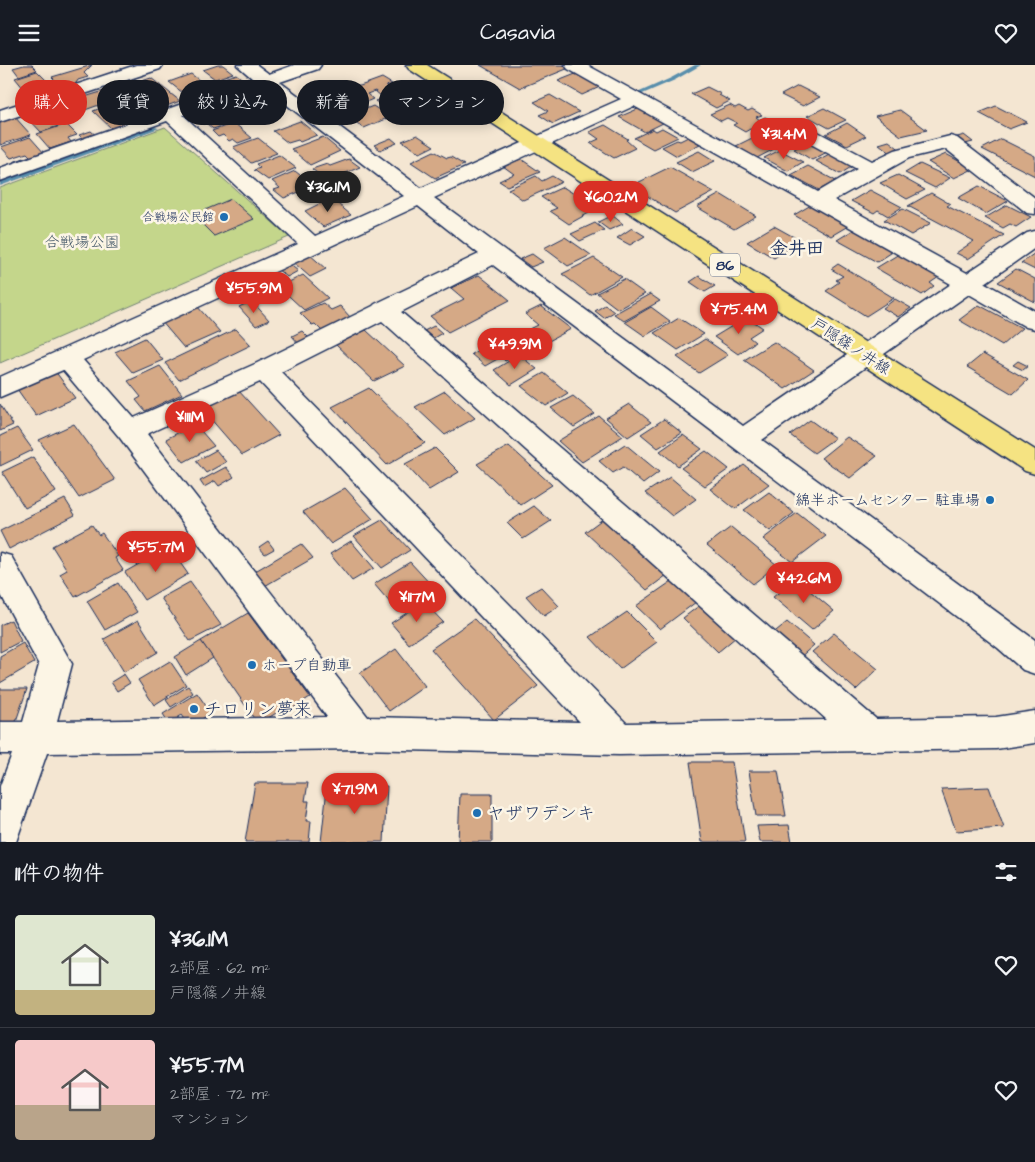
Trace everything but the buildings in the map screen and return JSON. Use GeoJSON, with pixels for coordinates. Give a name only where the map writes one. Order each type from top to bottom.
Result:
{"type":"FeatureCollection","features":[{"type":"Feature","properties":{"kind":"main road","name":"戸隠篠ノ井線"},"geometry":{"type":"LineString","coordinates":[[415,65],[1035,464]]}},
{"type":"Feature","properties":{"kind":"street"},"geometry":{"type":"LineString","coordinates":[[7,108],[114,71],[154,65]]}},
{"type":"Feature","properties":{"kind":"street"},"geometry":{"type":"LineString","coordinates":[[246,65],[266,80]]}},
{"type":"Feature","properties":{"kind":"street"},"geometry":{"type":"LineString","coordinates":[[270,80],[312,65]]}},
{"type":"Feature","properties":{"kind":"street"},"geometry":{"type":"LineString","coordinates":[[574,65],[1035,321]]}},
{"type":"Feature","properties":{"kind":"street"},"geometry":{"type":"LineString","coordinates":[[287,96],[494,255],[744,439],[1009,638],[1035,660]]}},
{"type":"Feature","properties":{"kind":"street"},"geometry":{"type":"LineString","coordinates":[[0,388],[635,99]]}},
{"type":"Feature","properties":{"kind":"street"},"geometry":{"type":"LineString","coordinates":[[2,172],[179,110]]}},
{"type":"Feature","properties":{"kind":"street"},"geometry":{"type":"LineString","coordinates":[[170,113],[312,245]]}},
{"type":"Feature","properties":{"kind":"street"},"geometry":{"type":"LineString","coordinates":[[794,127],[872,169]]}},
{"type":"Feature","properties":{"kind":"street"},"geometry":{"type":"LineString","coordinates":[[818,200],[902,154],[950,142],[1035,208]]}},
{"type":"Feature","properties":{"kind":"street"},"geometry":{"type":"LineString","coordinates":[[744,439],[967,283],[1035,238]]}},
{"type":"Feature","properties":{"kind":"street"},"geometry":{"type":"LineString","coordinates":[[130,431],[264,370],[494,255]]}},
{"type":"Feature","properties":{"kind":"street"},"geometry":{"type":"LineString","coordinates":[[383,309],[868,734]]}},
{"type":"Feature","properties":{"kind":"street"},"geometry":{"type":"LineString","coordinates":[[67,358],[130,431],[359,733]]}},
{"type":"Feature","properties":{"kind":"street"},"geometry":{"type":"LineString","coordinates":[[264,370],[619,739]]}},
{"type":"Feature","properties":{"kind":"street"},"geometry":{"type":"LineString","coordinates":[[0,565],[56,664],[35,738],[0,836]]}},
{"type":"Feature","properties":{"kind":"street"},"geometry":{"type":"LineString","coordinates":[[0,738],[359,733],[619,739],[996,733],[1035,727]]}},
{"type":"Feature","properties":{"kind":"green space","name":"合戦場公園"},"geometry":{"type":"Polygon","coordinates":[[[165,127],[289,237],[0,363],[0,188],[165,127]]]}},
{"type":"Feature","properties":{"kind":"waterway"},"geometry":{"type":"LineString","coordinates":[[638,94],[699,65]]}},
{"type":"Feature","properties":{"kind":"waterway"},"geometry":{"type":"LineString","coordinates":[[0,184],[156,128]]}},
{"type":"Feature","properties":{"kind":"place","name":"合戦場公民館"},"geometry":{"type":"Point","coordinates":[224,217]}},
{"type":"Feature","properties":{"kind":"place","name":"綿半ホームセンター 駐車場"},"geometry":{"type":"Point","coordinates":[990,500]}},
{"type":"Feature","properties":{"kind":"place","name":"ホープ自動車"},"geometry":{"type":"Point","coordinates":[252,665]}},
{"type":"Feature","properties":{"kind":"place","name":"チロリン夢来"},"geometry":{"type":"Point","coordinates":[194,709]}},
{"type":"Feature","properties":{"kind":"place","name":"ヤザワデンキ"},"geometry":{"type":"Point","coordinates":[477,813]}},
{"type":"Feature","properties":{"kind":"district","name":"金井田"},"geometry":{"type":"Point","coordinates":[797,248]}}]}
